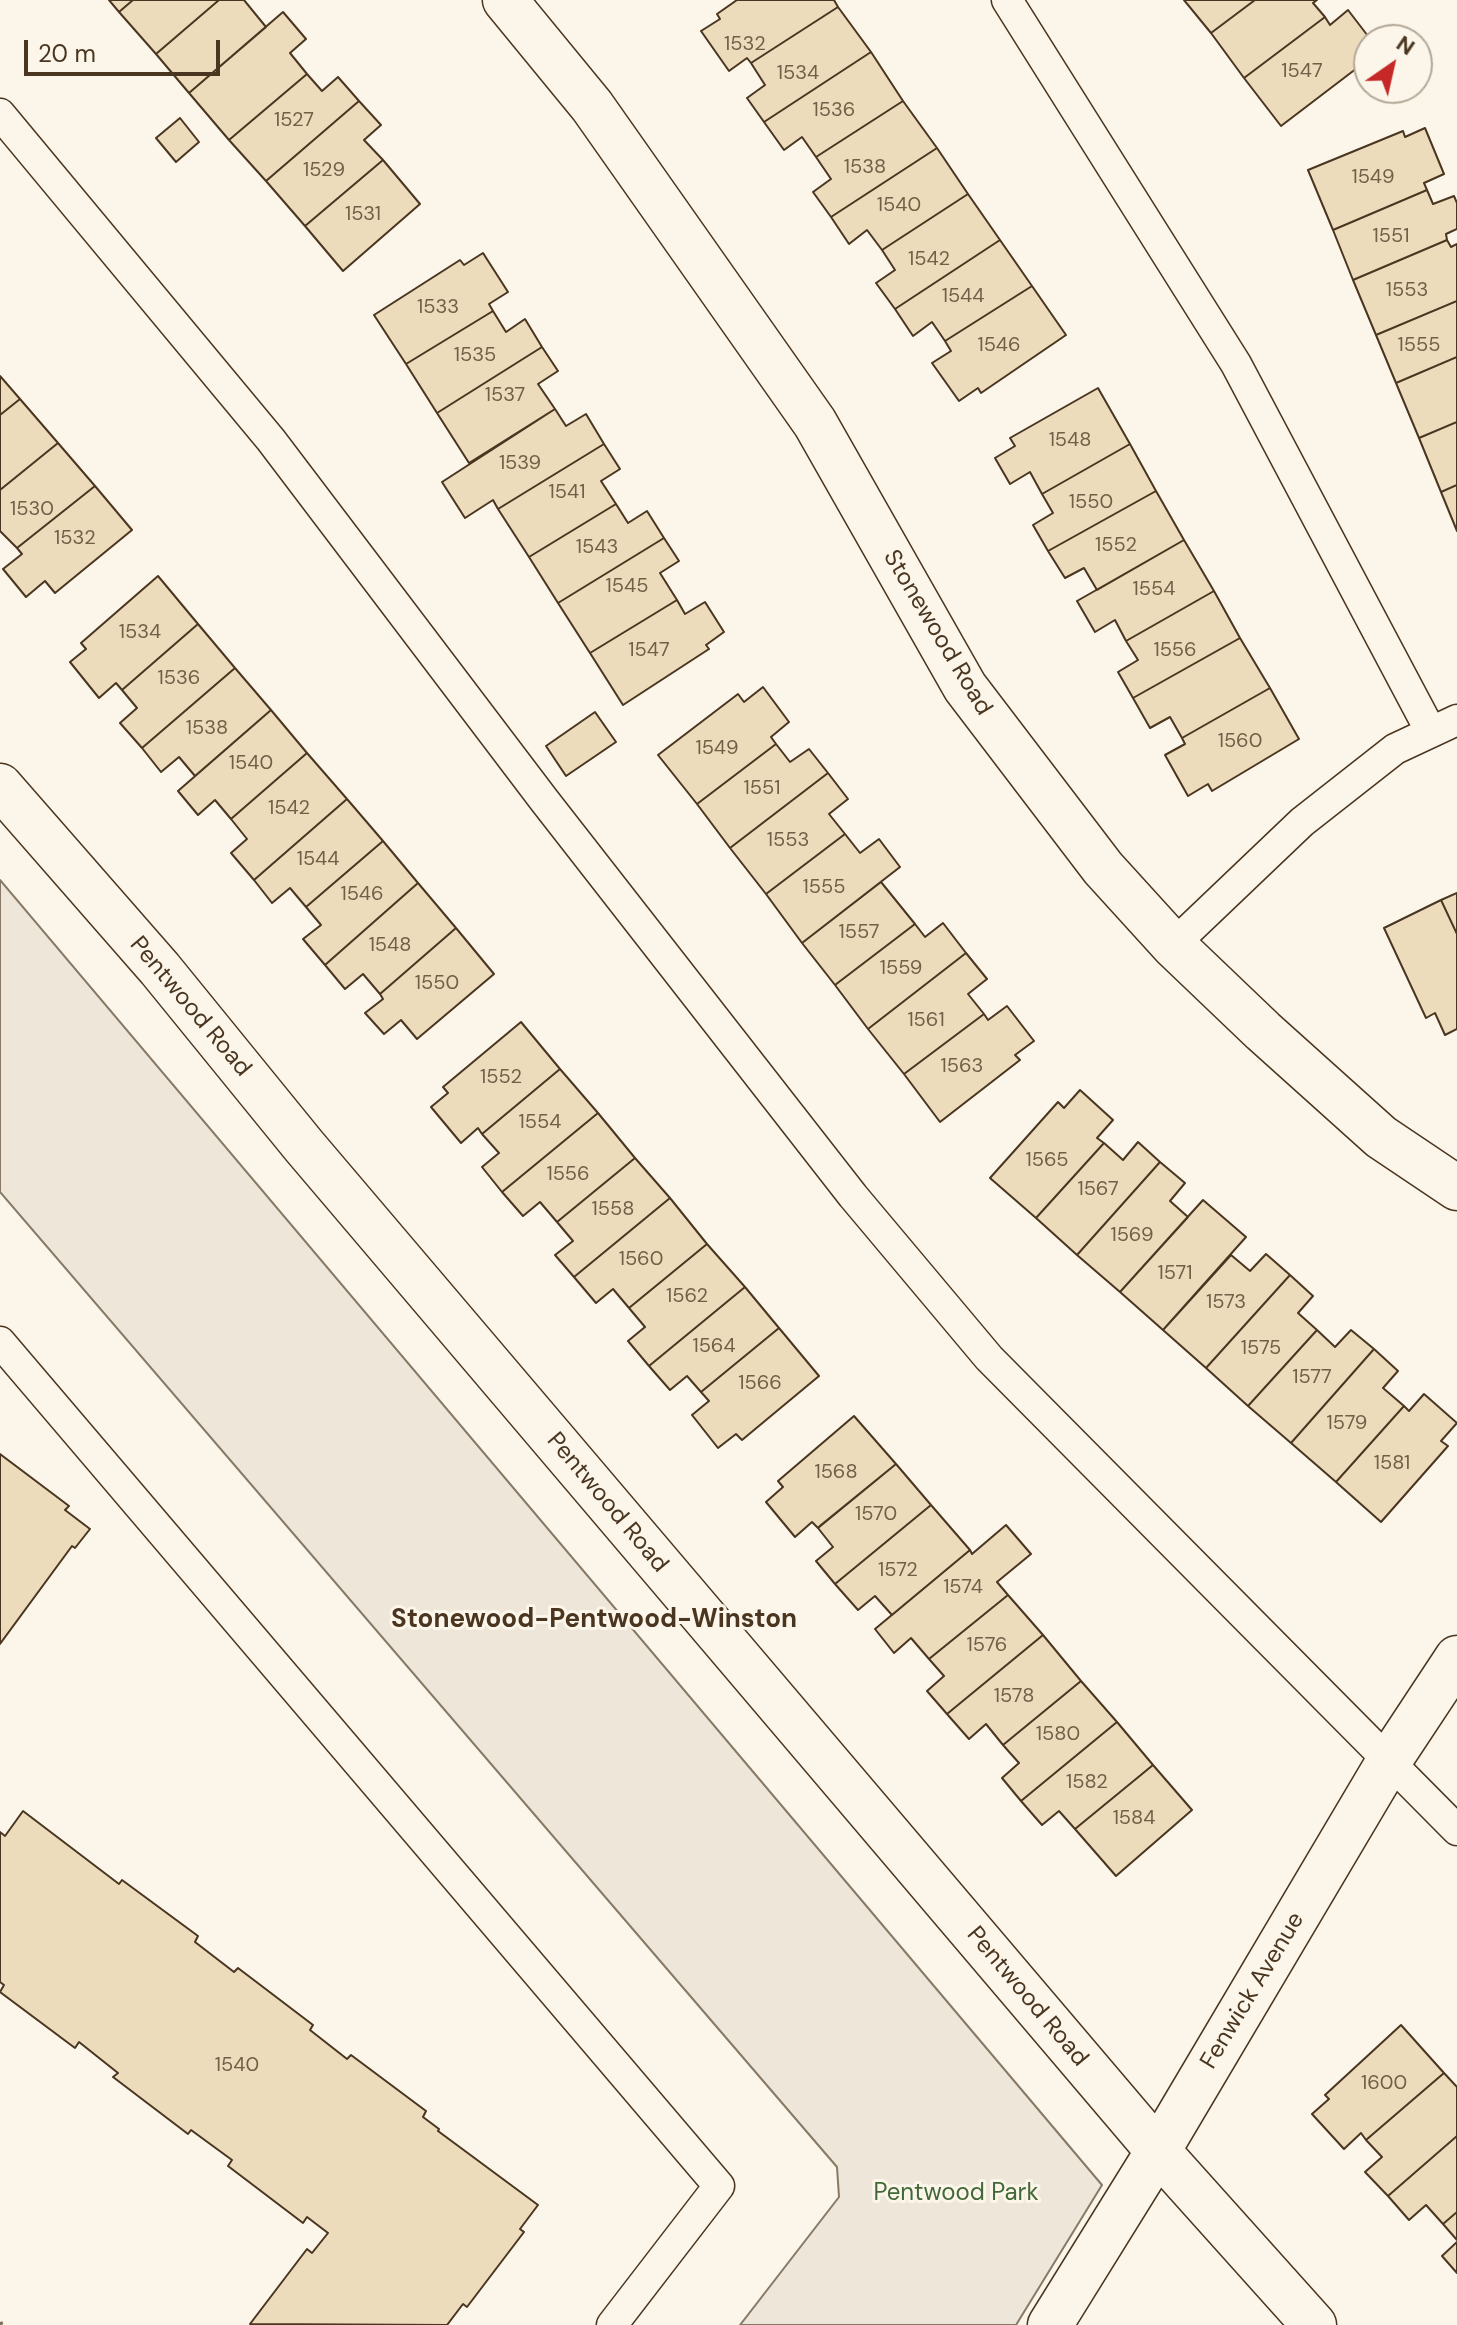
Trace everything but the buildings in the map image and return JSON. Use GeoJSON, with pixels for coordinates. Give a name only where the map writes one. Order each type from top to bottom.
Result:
{"type":"FeatureCollection","features":[{"type":"Feature","properties":{"kind":"street","name":"Stonewood Road"},"geometry":{"type":"LineString","coordinates":[[505,0],[592,106],[815,423],[965,687],[1103,868],[1173,945],[1263,1031],[1381,1137],[1457,1188]]}},
{"type":"Feature","properties":{"kind":"street","name":"Pentwood Road"},"geometry":{"type":"LineString","coordinates":[[0,786],[160,969],[314,1158],[1158,2151],[1314,2325]]}},
{"type":"Feature","properties":{"kind":"street","name":"Fenwick Avenue"},"geometry":{"type":"LineString","coordinates":[[1050,2325],[1158,2151],[1389,1761],[1457,1658]]}},
{"type":"Feature","properties":{"kind":"lane"},"geometry":{"type":"LineString","coordinates":[[1007,0],[1236,364],[1444,726],[1395,749],[1302,822],[1173,945]]}},
{"type":"Feature","properties":{"kind":"lane"},"geometry":{"type":"LineString","coordinates":[[0,114],[271,440],[544,800],[853,1196],[989,1358],[1457,1830]]}},
{"type":"Feature","properties":{"kind":"lane"},"geometry":{"type":"LineString","coordinates":[[0,1342],[719,2186],[612,2325]]}},
{"type":"Feature","properties":{"kind":"green space","name":"Pentwood Park"},"geometry":{"type":"Polygon","coordinates":[[[0,880],[1102,2185],[1016,2325],[740,2325],[839,2197],[837,2167],[0,1192],[0,880]]]}},
{"type":"Feature","properties":{"kind":"district","name":"Stonewood-Pentwood-Winston"},"geometry":{"type":"Point","coordinates":[594,1620]}}]}
